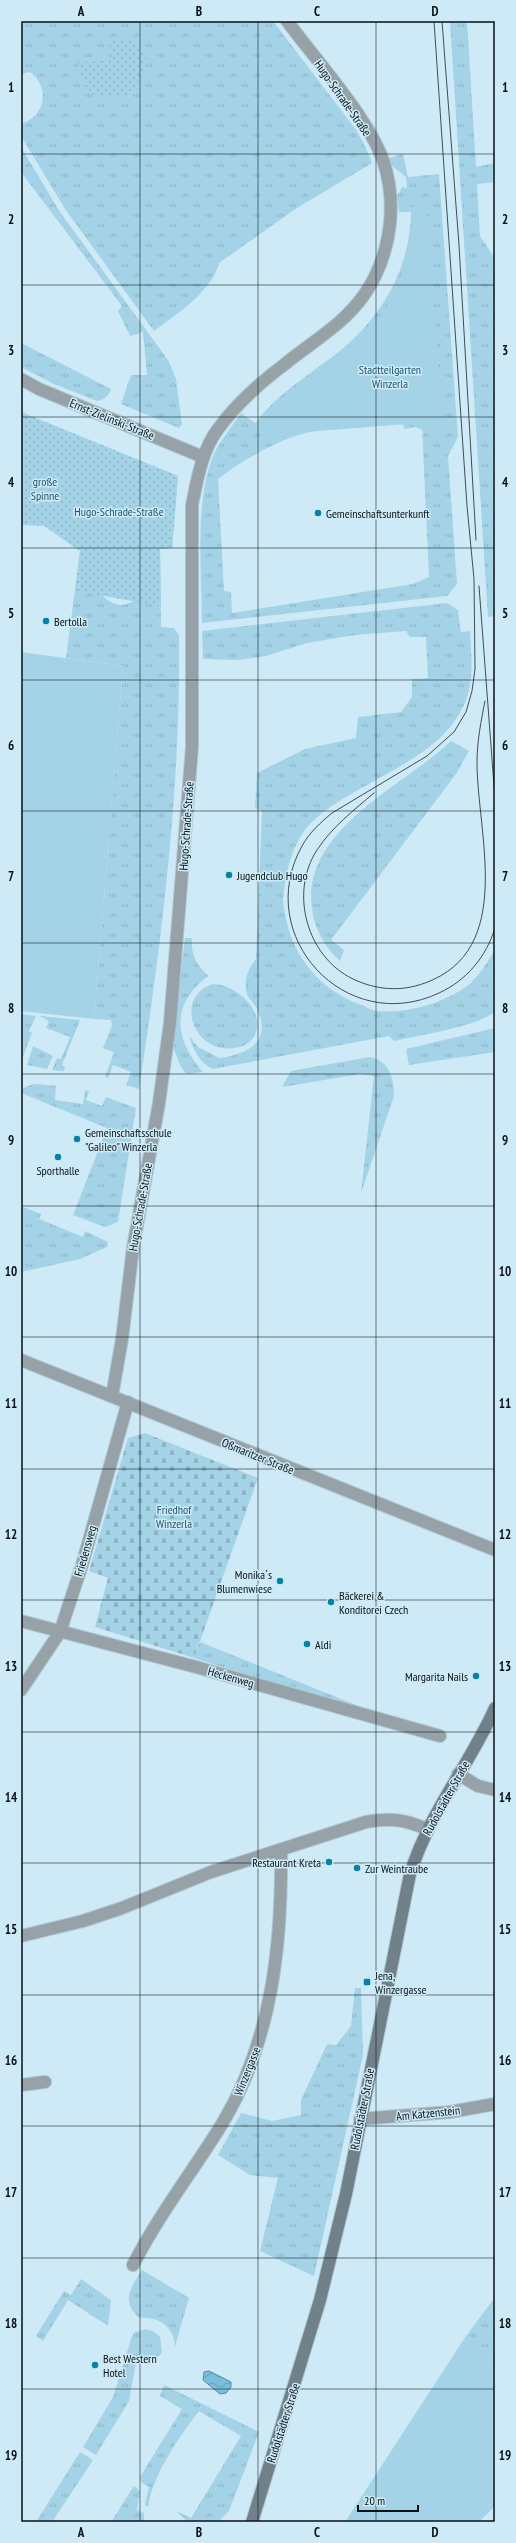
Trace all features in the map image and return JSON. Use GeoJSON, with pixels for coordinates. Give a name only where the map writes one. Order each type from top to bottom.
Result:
{"type":"FeatureCollection","features":[{"type":"Feature","properties":{"kind":"street","name":"Hugo-Schrade-Straße"},"geometry":{"type":"LineString","coordinates":[[112,1396],[122,1339],[133,1248],[170,1023],[192,747],[192,505],[203,457],[217,429],[253,391],[285,364],[323,337],[364,296],[382,259],[390,227],[392,211],[389,184],[382,159],[362,120],[287,21]]}},
{"type":"Feature","properties":{"kind":"street","name":"Ernst-Zielinski-Straße"},"geometry":{"type":"LineString","coordinates":[[21,379],[39,389],[203,457]]}},
{"type":"Feature","properties":{"kind":"street","name":"Oßmaritzer Straße"},"geometry":{"type":"LineString","coordinates":[[21,1360],[128,1402],[285,1468],[495,1550]]}},
{"type":"Feature","properties":{"kind":"street","name":"Friedensweg"},"geometry":{"type":"LineString","coordinates":[[21,1690],[60,1632],[128,1402]]}},
{"type":"Feature","properties":{"kind":"street","name":"Heckenweg"},"geometry":{"type":"LineString","coordinates":[[21,1621],[204,1669],[440,1736]]}},
{"type":"Feature","properties":{"kind":"street","name":"Rudolstädter Straße"},"geometry":{"type":"LineString","coordinates":[[252,2522],[320,2300],[346,2194],[407,1888],[416,1856],[427,1829],[495,1708]]}},
{"type":"Feature","properties":{"kind":"street"},"geometry":{"type":"LineString","coordinates":[[458,1774],[478,1786],[495,1790]]}},
{"type":"Feature","properties":{"kind":"street"},"geometry":{"type":"LineString","coordinates":[[21,1936],[83,1921],[122,1908],[190,1880],[342,1829],[391,1818],[409,1821],[427,1829]]}},
{"type":"Feature","properties":{"kind":"street","name":"Winzergasse"},"geometry":{"type":"LineString","coordinates":[[133,2265],[222,2124],[245,2078],[258,2045],[267,2016],[277,1948],[281,1892],[280,1850]]}},
{"type":"Feature","properties":{"kind":"street"},"geometry":{"type":"LineString","coordinates":[[21,2085],[45,2082]]}},
{"type":"Feature","properties":{"kind":"street","name":"Am Katzenstein"},"geometry":{"type":"LineString","coordinates":[[360,2119],[450,2112],[495,2104]]}},
{"type":"Feature","properties":{"kind":"green space"},"geometry":{"type":"Polygon","coordinates":[[[21,21],[273,21],[357,131],[372,163],[297,208],[219,263],[215,273],[202,292],[183,310],[154,331],[65,209],[21,136],[21,124],[36,115],[40,108],[43,93],[41,85],[30,72],[21,74],[21,21]]]}},
{"type":"Feature","properties":{"kind":"green space"},"geometry":{"type":"Polygon","coordinates":[[[450,21],[467,21],[476,167],[495,163],[495,182],[477,184],[480,236],[494,257],[495,288],[495,616],[488,617],[450,21]]]}},
{"type":"Feature","properties":{"kind":"green space"},"geometry":{"type":"Polygon","coordinates":[[[123,39],[134,41],[145,51],[146,65],[138,77],[139,89],[125,95],[110,98],[95,95],[83,82],[77,62],[114,60],[109,44],[112,41],[123,39]]]}},
{"type":"Feature","properties":{"kind":"green space"},"geometry":{"type":"Polygon","coordinates":[[[21,147],[60,212],[168,360],[176,379],[182,424],[179,428],[121,404],[131,375],[147,375],[143,332],[130,336],[118,311],[122,306],[21,172],[21,147]]]}},
{"type":"Feature","properties":{"kind":"green space"},"geometry":{"type":"Polygon","coordinates":[[[403,154],[408,177],[439,174],[458,437],[448,456],[457,584],[447,596],[202,623],[200,533],[209,466],[217,448],[241,413],[255,423],[283,394],[352,340],[367,325],[379,309],[390,292],[399,273],[405,254],[411,212],[399,212],[397,196],[402,187],[407,188],[406,177],[392,166],[389,158],[403,154]],[[403,423],[305,433],[264,449],[218,479],[224,591],[231,592],[232,613],[413,584],[429,577],[422,426],[404,429],[403,423]]]}},
{"type":"Feature","properties":{"kind":"green space","name":"Stadtteilgarten Winzerla"},"geometry":{"type":"Polygon","coordinates":[[[411,191],[426,205],[444,434],[429,433],[409,424],[293,432],[275,439],[260,420],[296,387],[359,340],[387,306],[402,274],[411,240],[413,205],[405,205],[403,192],[411,191]]]}},
{"type":"Feature","properties":{"kind":"green space"},"geometry":{"type":"Polygon","coordinates":[[[21,343],[111,389],[109,394],[97,401],[54,384],[21,367],[21,343]]]}},
{"type":"Feature","properties":{"kind":"green space"},"geometry":{"type":"Polygon","coordinates":[[[21,412],[178,476],[172,548],[160,549],[161,627],[174,628],[179,635],[177,749],[162,920],[139,1089],[126,1085],[131,1072],[113,1065],[108,1078],[105,1077],[114,1052],[103,1048],[112,1026],[111,1020],[94,1019],[123,666],[66,658],[80,551],[95,584],[106,599],[113,603],[122,605],[137,600],[21,412]]]}},
{"type":"Feature","properties":{"kind":"green space","name":"Hugo-Schrade-Straße"},"geometry":{"type":"Polygon","coordinates":[[[21,412],[178,476],[172,548],[160,549],[161,606],[75,591],[80,551],[44,526],[21,525],[21,412]]]}},
{"type":"Feature","properties":{"kind":"green space"},"geometry":{"type":"Polygon","coordinates":[[[447,603],[458,610],[461,632],[470,631],[472,664],[471,681],[467,697],[456,719],[441,737],[421,753],[354,792],[332,806],[313,821],[300,838],[291,857],[286,879],[283,904],[295,947],[311,971],[321,981],[345,998],[377,1011],[400,1011],[424,1006],[447,998],[467,986],[479,974],[495,950],[495,1012],[474,1022],[461,1026],[394,1041],[389,1036],[213,1069],[208,1067],[198,1056],[189,1036],[198,1047],[219,1058],[239,1054],[248,1050],[259,1038],[262,1030],[261,1020],[257,1009],[246,992],[248,973],[256,959],[262,811],[255,808],[257,773],[305,749],[356,738],[358,717],[401,712],[412,697],[412,679],[428,678],[426,637],[410,637],[406,631],[355,635],[307,643],[266,656],[237,660],[203,659],[202,631],[447,603]]]}},
{"type":"Feature","properties":{"kind":"green space"},"geometry":{"type":"Polygon","coordinates":[[[21,652],[123,666],[94,1019],[21,1011],[21,652]]]}},
{"type":"Feature","properties":{"kind":"green space"},"geometry":{"type":"Polygon","coordinates":[[[451,741],[469,751],[456,774],[331,940],[344,950],[340,961],[325,944],[315,923],[313,915],[313,880],[322,855],[339,833],[360,812],[451,741]]]}},
{"type":"Feature","properties":{"kind":"green space"},"geometry":{"type":"Polygon","coordinates":[[[185,938],[192,938],[192,949],[195,959],[208,976],[187,998],[182,1010],[180,1022],[186,1047],[203,1072],[186,1074],[180,1065],[172,1044],[185,938]]]}},
{"type":"Feature","properties":{"kind":"green space"},"geometry":{"type":"Polygon","coordinates":[[[213,984],[222,985],[240,994],[253,1010],[257,1019],[257,1029],[253,1038],[245,1045],[235,1048],[220,1048],[208,1043],[199,1034],[193,1023],[191,1011],[194,1000],[201,990],[213,984]]]}},
{"type":"Feature","properties":{"kind":"green space"},"geometry":{"type":"Polygon","coordinates":[[[21,1014],[36,1016],[29,1031],[32,1033],[21,1062],[21,1014]]]}},
{"type":"Feature","properties":{"kind":"green space"},"geometry":{"type":"Polygon","coordinates":[[[40,1016],[80,1020],[62,1065],[65,1067],[64,1071],[52,1070],[57,1058],[61,1059],[70,1037],[46,1028],[49,1021],[40,1016]]]}},
{"type":"Feature","properties":{"kind":"green space"},"geometry":{"type":"Polygon","coordinates":[[[495,1028],[495,1052],[409,1065],[406,1049],[495,1028]]]}},
{"type":"Feature","properties":{"kind":"green space"},"geometry":{"type":"Polygon","coordinates":[[[33,1046],[53,1056],[47,1069],[27,1065],[33,1046]]]}},
{"type":"Feature","properties":{"kind":"green space"},"geometry":{"type":"Polygon","coordinates":[[[370,1057],[382,1062],[390,1072],[394,1096],[361,1193],[374,1076],[360,1074],[282,1087],[291,1071],[370,1057]]]}},
{"type":"Feature","properties":{"kind":"green space"},"geometry":{"type":"Polygon","coordinates":[[[34,1084],[56,1086],[55,1100],[83,1104],[85,1090],[89,1091],[86,1100],[102,1106],[106,1097],[136,1108],[118,1222],[105,1227],[73,1215],[107,1128],[21,1093],[23,1088],[34,1084]]]}},
{"type":"Feature","properties":{"kind":"green space"},"geometry":{"type":"Polygon","coordinates":[[[21,1206],[41,1214],[39,1219],[83,1237],[85,1231],[108,1242],[107,1247],[80,1259],[21,1272],[21,1206]]]}},
{"type":"Feature","properties":{"kind":"green space","name":"Friedhof Winzerla"},"geometry":{"type":"Polygon","coordinates":[[[145,1433],[258,1478],[194,1658],[95,1627],[108,1578],[89,1571],[128,1438],[145,1433]]]}},
{"type":"Feature","properties":{"kind":"green space"},"geometry":{"type":"Polygon","coordinates":[[[200,1642],[366,1709],[367,1713],[194,1658],[200,1642]]]}},
{"type":"Feature","properties":{"kind":"green space"},"geometry":{"type":"Polygon","coordinates":[[[355,1988],[361,1988],[363,2055],[314,2276],[260,2251],[278,2178],[250,2175],[218,2155],[241,2113],[272,2121],[301,2115],[301,2100],[327,2044],[336,2045],[351,2026],[355,1988]]]}},
{"type":"Feature","properties":{"kind":"green space"},"geometry":{"type":"Polygon","coordinates":[[[142,2270],[189,2298],[175,2346],[174,2339],[168,2328],[158,2321],[139,2318],[130,2306],[129,2294],[142,2270]]]}},
{"type":"Feature","properties":{"kind":"green space"},"geometry":{"type":"Polygon","coordinates":[[[81,2279],[111,2300],[108,2326],[68,2300],[43,2341],[36,2336],[64,2291],[71,2295],[81,2279]]]}},
{"type":"Feature","properties":{"kind":"green space"},"geometry":{"type":"Polygon","coordinates":[[[495,2297],[495,2366],[464,2339],[495,2297]]]}},
{"type":"Feature","properties":{"kind":"green space"},"geometry":{"type":"Polygon","coordinates":[[[146,2329],[153,2331],[160,2337],[162,2352],[156,2359],[136,2362],[129,2401],[96,2455],[83,2447],[113,2397],[132,2336],[135,2332],[146,2329]]]}},
{"type":"Feature","properties":{"kind":"green space"},"geometry":{"type":"Polygon","coordinates":[[[464,2339],[495,2366],[495,2506],[479,2522],[345,2522],[464,2339]]]}},
{"type":"Feature","properties":{"kind":"green space"},"geometry":{"type":"Polygon","coordinates":[[[164,2385],[259,2432],[229,2511],[218,2522],[188,2522],[176,2511],[191,2518],[241,2436],[199,2411],[175,2444],[161,2469],[155,2482],[148,2507],[145,2504],[149,2487],[141,2482],[140,2477],[182,2409],[160,2396],[164,2385]]]}},
{"type":"Feature","properties":{"kind":"green space"},"geometry":{"type":"Polygon","coordinates":[[[80,2452],[93,2460],[52,2522],[36,2522],[80,2452]]]}},
{"type":"Feature","properties":{"kind":"green space"},"geometry":{"type":"Polygon","coordinates":[[[134,2486],[140,2491],[137,2510],[144,2513],[144,2522],[111,2522],[134,2486]]]}},
{"type":"Feature","properties":{"kind":"water"},"geometry":{"type":"Polygon","coordinates":[[[209,2371],[231,2382],[231,2387],[226,2393],[220,2394],[203,2380],[204,2372],[209,2371]]]}},
{"type":"Feature","properties":{"kind":"tram line"},"geometry":{"type":"LineString","coordinates":[[434,21],[467,506],[474,579],[475,669],[472,691],[466,712],[454,732],[427,756],[332,813],[312,832],[302,846],[290,880],[289,913],[299,944],[317,970],[342,990],[371,1001],[404,1003],[439,993],[449,988],[467,974],[481,958],[495,928]]}},
{"type":"Feature","properties":{"kind":"tram line"},"geometry":{"type":"LineString","coordinates":[[442,21],[459,245],[476,540]]}},
{"type":"Feature","properties":{"kind":"tram line"},"geometry":{"type":"LineString","coordinates":[[479,586],[495,799]]}},
{"type":"Feature","properties":{"kind":"tram line"},"geometry":{"type":"LineString","coordinates":[[374,793],[336,826],[317,850],[309,867],[304,885],[304,904],[307,922],[314,940],[324,956],[337,969],[353,979],[371,986],[398,989],[407,988],[425,983],[453,967],[472,945],[481,918],[485,887],[485,855],[478,791],[477,754],[478,739],[485,701]]}},
{"type":"Feature","properties":{"kind":"place","name":"Gemeinschaftsunterkunft"},"geometry":{"type":"Point","coordinates":[318,513]}},
{"type":"Feature","properties":{"kind":"place","name":"Bertolla"},"geometry":{"type":"Point","coordinates":[46,621]}},
{"type":"Feature","properties":{"kind":"place","name":"Jugendclub Hugo"},"geometry":{"type":"Point","coordinates":[229,875]}},
{"type":"Feature","properties":{"kind":"place","name":"Gemeinschaftsschule \"Galileo\" Winzerla"},"geometry":{"type":"Point","coordinates":[77,1139]}},
{"type":"Feature","properties":{"kind":"place","name":"Sporthalle"},"geometry":{"type":"Point","coordinates":[58,1157]}},
{"type":"Feature","properties":{"kind":"place","name":"Monika´s Blumenwiese"},"geometry":{"type":"Point","coordinates":[280,1581]}},
{"type":"Feature","properties":{"kind":"place","name":"Bäckerei & Konditorei Czech"},"geometry":{"type":"Point","coordinates":[331,1602]}},
{"type":"Feature","properties":{"kind":"place","name":"Aldi"},"geometry":{"type":"Point","coordinates":[307,1644]}},
{"type":"Feature","properties":{"kind":"place","name":"Margarita Nails"},"geometry":{"type":"Point","coordinates":[476,1676]}},
{"type":"Feature","properties":{"kind":"place","name":"Restaurant Kreta"},"geometry":{"type":"Point","coordinates":[329,1862]}},
{"type":"Feature","properties":{"kind":"place","name":"Zur Weintraube"},"geometry":{"type":"Point","coordinates":[357,1868]}},
{"type":"Feature","properties":{"kind":"place","name":"Jena, Winzergasse"},"geometry":{"type":"Point","coordinates":[367,1982]}},
{"type":"Feature","properties":{"kind":"place","name":"Best Western Hotel"},"geometry":{"type":"Point","coordinates":[95,2365]}},
{"type":"Feature","properties":{"kind":"park label","name":"große Spinne"},"geometry":{"type":"Point","coordinates":[45,488]}}]}
